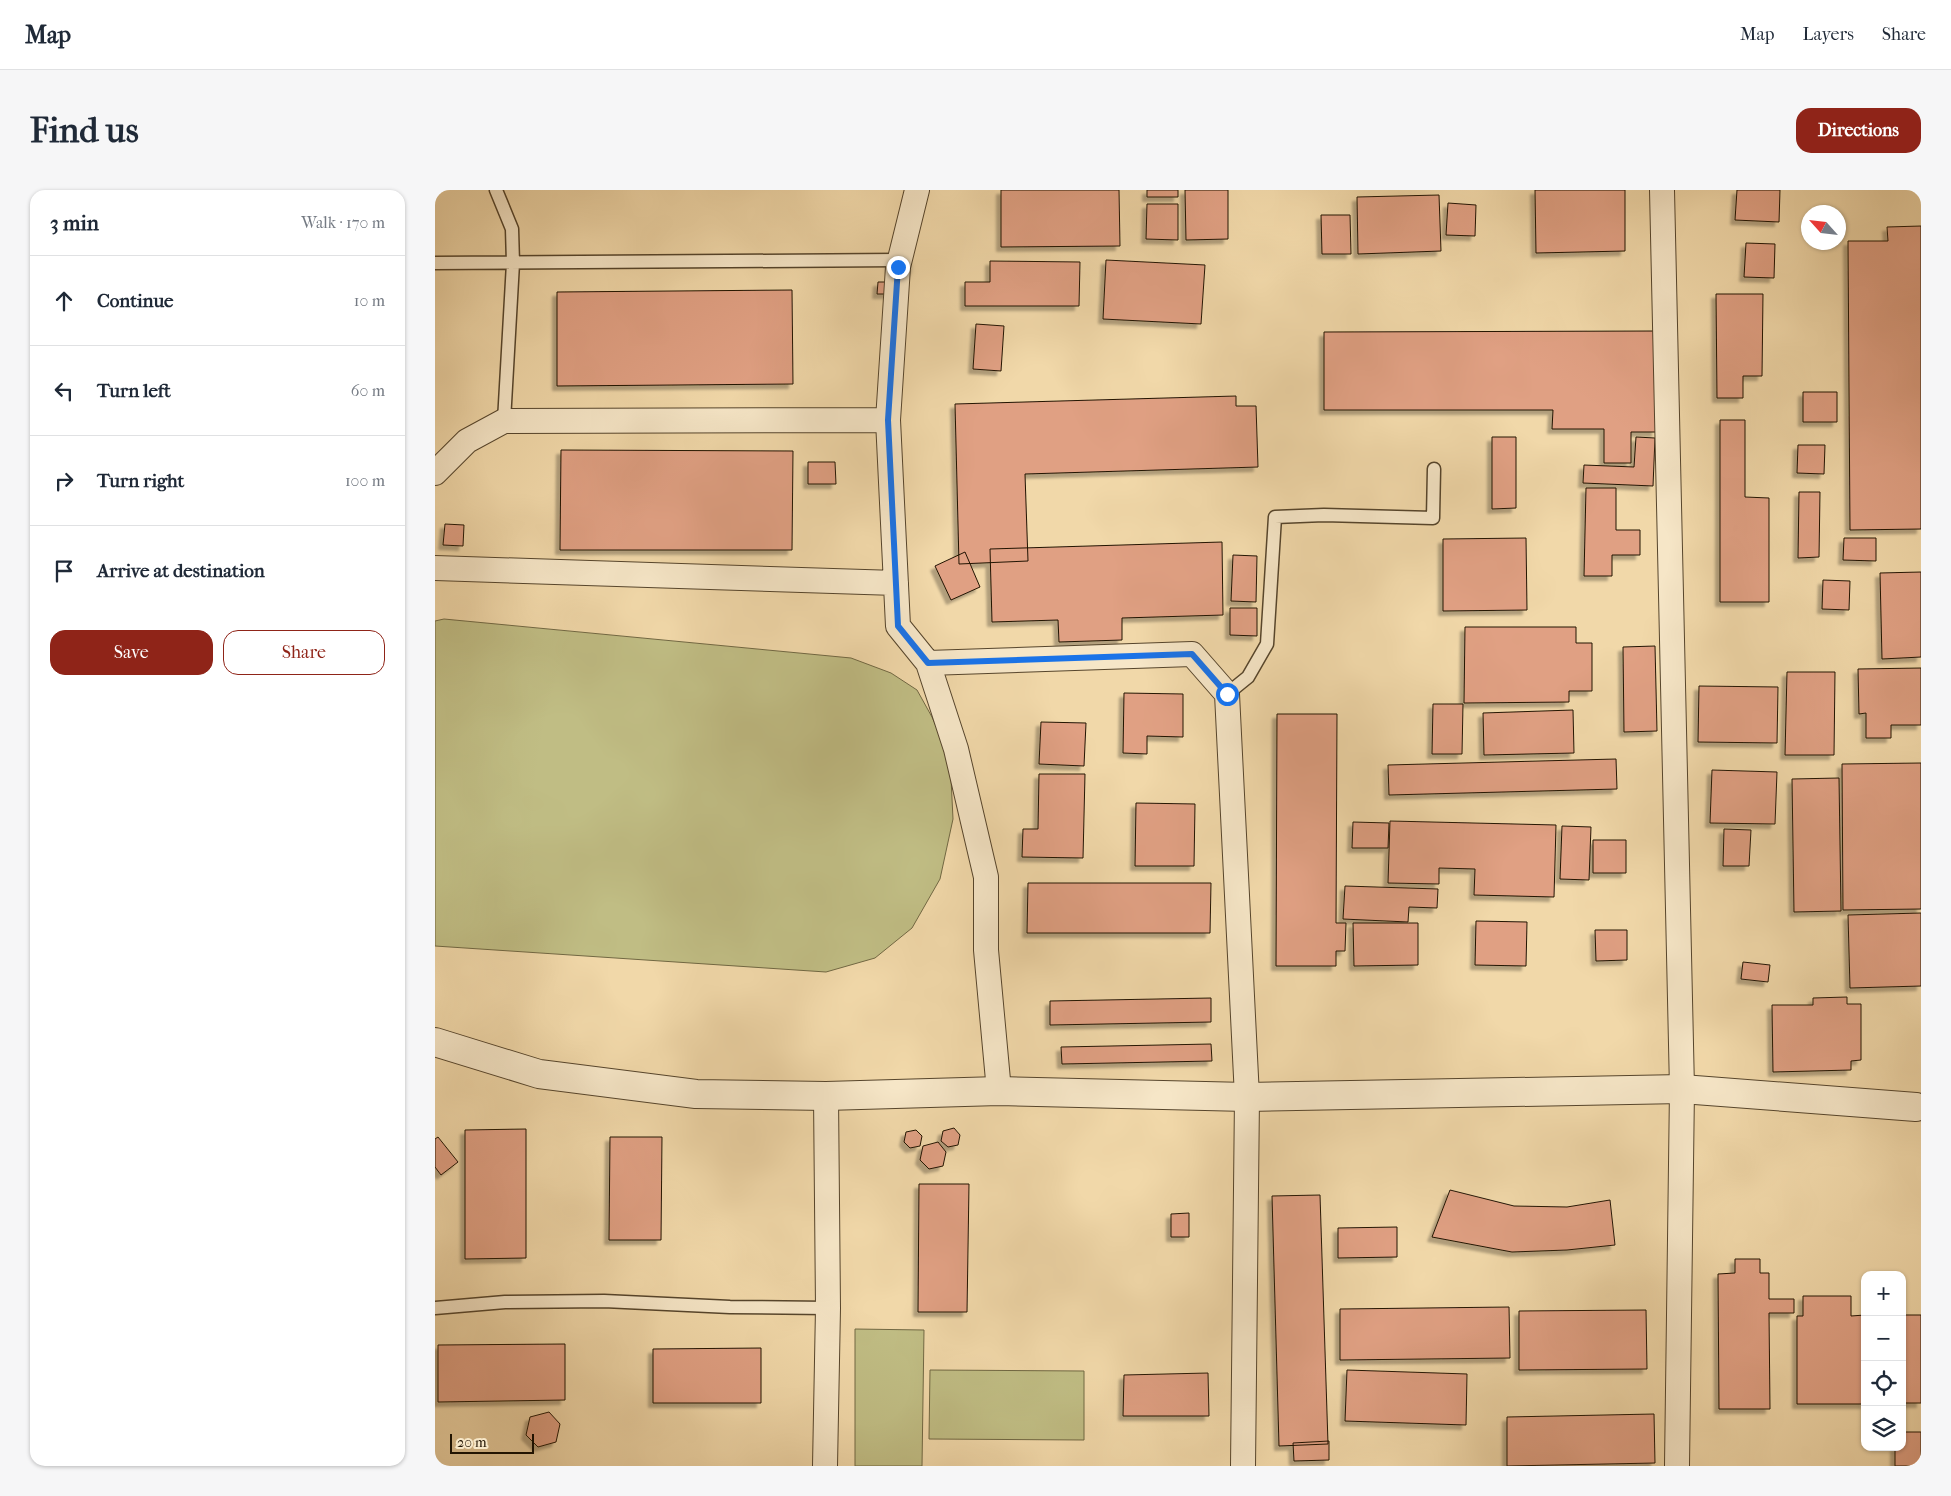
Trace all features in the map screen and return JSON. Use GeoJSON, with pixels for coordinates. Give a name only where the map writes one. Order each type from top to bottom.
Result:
{"type":"FeatureCollection","features":[{"type":"Feature","properties":{"kind":"street"},"geometry":{"type":"LineString","coordinates":[[917,190],[899,260],[888,420],[898,626],[928,663],[957,749],[986,877],[986,950],[999,1091]]}},
{"type":"Feature","properties":{"kind":"street"},"geometry":{"type":"LineString","coordinates":[[1662,190],[1682,1089],[1677,1466]]}},
{"type":"Feature","properties":{"kind":"street"},"geometry":{"type":"LineString","coordinates":[[435,473],[467,441],[504,421],[888,420]]}},
{"type":"Feature","properties":{"kind":"street"},"geometry":{"type":"LineString","coordinates":[[435,568],[896,583]]}},
{"type":"Feature","properties":{"kind":"street"},"geometry":{"type":"LineString","coordinates":[[928,663],[1192,654],[1227,694],[1247,1097],[1243,1466]]}},
{"type":"Feature","properties":{"kind":"street"},"geometry":{"type":"LineString","coordinates":[[435,1042],[539,1074],[696,1094],[827,1096],[999,1091],[1247,1097],[1682,1089],[1916,1107]]}},
{"type":"Feature","properties":{"kind":"street"},"geometry":{"type":"LineString","coordinates":[[825,1466],[828,1308],[827,1096]]}},
{"type":"Feature","properties":{"kind":"lane"},"geometry":{"type":"LineString","coordinates":[[495,190],[512,229],[513,263],[504,421]]}},
{"type":"Feature","properties":{"kind":"lane"},"geometry":{"type":"LineString","coordinates":[[435,263],[899,260]]}},
{"type":"Feature","properties":{"kind":"lane"},"geometry":{"type":"LineString","coordinates":[[1227,694],[1248,677],[1267,644],[1275,517],[1433,518],[1434,469]]}},
{"type":"Feature","properties":{"kind":"lane"},"geometry":{"type":"LineString","coordinates":[[435,1308],[505,1302],[604,1301],[730,1307],[828,1308]]}},
{"type":"Feature","properties":{"kind":"shaded area"},"geometry":{"type":"Polygon","coordinates":[[[444,619],[851,658],[891,673],[917,690],[932,717],[950,758],[953,819],[940,879],[912,928],[875,958],[826,972],[435,946],[435,621],[444,619]]]}},
{"type":"Feature","properties":{"kind":"shaded area"},"geometry":{"type":"Polygon","coordinates":[[[855,1329],[924,1330],[922,1466],[855,1466],[855,1329]]]}},
{"type":"Feature","properties":{"kind":"shaded area"},"geometry":{"type":"Polygon","coordinates":[[[930,1370],[1084,1371],[1084,1440],[929,1439],[930,1370]]]}},
{"type":"Feature","properties":{"kind":"building"},"geometry":{"type":"Polygon","coordinates":[[[1001,190],[1119,190],[1120,246],[1001,247],[1001,190]]]}},
{"type":"Feature","properties":{"kind":"building"},"geometry":{"type":"Polygon","coordinates":[[[1147,190],[1178,190],[1178,197],[1147,197],[1147,190]]]}},
{"type":"Feature","properties":{"kind":"building"},"geometry":{"type":"Polygon","coordinates":[[[1185,190],[1228,190],[1228,239],[1186,240],[1185,190]]]}},
{"type":"Feature","properties":{"kind":"building"},"geometry":{"type":"Polygon","coordinates":[[[1535,190],[1625,190],[1625,251],[1536,253],[1535,190]]]}},
{"type":"Feature","properties":{"kind":"building"},"geometry":{"type":"Polygon","coordinates":[[[1737,190],[1780,190],[1779,222],[1735,220],[1737,190]]]}},
{"type":"Feature","properties":{"kind":"building"},"geometry":{"type":"Polygon","coordinates":[[[1439,195],[1441,251],[1358,254],[1357,197],[1439,195]]]}},
{"type":"Feature","properties":{"kind":"building"},"geometry":{"type":"Polygon","coordinates":[[[1448,203],[1476,205],[1475,236],[1446,235],[1448,203]]]}},
{"type":"Feature","properties":{"kind":"building"},"geometry":{"type":"Polygon","coordinates":[[[1147,204],[1178,204],[1178,240],[1146,239],[1147,204]]]}},
{"type":"Feature","properties":{"kind":"building"},"geometry":{"type":"Polygon","coordinates":[[[1321,215],[1350,215],[1351,254],[1322,254],[1321,215]]]}},
{"type":"Feature","properties":{"kind":"building"},"geometry":{"type":"Polygon","coordinates":[[[1921,226],[1921,529],[1850,530],[1848,241],[1888,241],[1887,227],[1921,226]]]}},
{"type":"Feature","properties":{"kind":"building"},"geometry":{"type":"Polygon","coordinates":[[[1746,243],[1775,244],[1774,278],[1744,277],[1746,243]]]}},
{"type":"Feature","properties":{"kind":"building"},"geometry":{"type":"Polygon","coordinates":[[[1106,260],[1205,265],[1201,324],[1103,319],[1106,260]]]}},
{"type":"Feature","properties":{"kind":"building"},"geometry":{"type":"Polygon","coordinates":[[[990,261],[1080,262],[1079,306],[965,306],[965,282],[990,282],[990,261]]]}},
{"type":"Feature","properties":{"kind":"building"},"geometry":{"type":"Polygon","coordinates":[[[878,282],[891,282],[891,294],[877,294],[878,282]]]}},
{"type":"Feature","properties":{"kind":"building"},"geometry":{"type":"Polygon","coordinates":[[[792,290],[793,384],[557,386],[557,292],[792,290]]]}},
{"type":"Feature","properties":{"kind":"building"},"geometry":{"type":"Polygon","coordinates":[[[1716,294],[1763,294],[1762,376],[1743,376],[1743,398],[1717,398],[1716,294]]]}},
{"type":"Feature","properties":{"kind":"building"},"geometry":{"type":"Polygon","coordinates":[[[976,324],[1004,326],[1001,371],[973,369],[976,324]]]}},
{"type":"Feature","properties":{"kind":"building"},"geometry":{"type":"Polygon","coordinates":[[[1656,331],[1656,432],[1631,432],[1631,463],[1604,463],[1604,429],[1552,429],[1553,410],[1324,410],[1324,332],[1656,331]]]}},
{"type":"Feature","properties":{"kind":"building"},"geometry":{"type":"Polygon","coordinates":[[[1803,392],[1837,392],[1837,422],[1803,422],[1803,392]]]}},
{"type":"Feature","properties":{"kind":"building"},"geometry":{"type":"Polygon","coordinates":[[[1236,396],[1236,406],[1256,406],[1258,467],[1025,474],[1028,561],[959,564],[955,404],[1236,396]]]}},
{"type":"Feature","properties":{"kind":"building"},"geometry":{"type":"Polygon","coordinates":[[[1720,420],[1745,420],[1745,497],[1769,498],[1769,602],[1720,602],[1720,420]]]}},
{"type":"Feature","properties":{"kind":"building"},"geometry":{"type":"Polygon","coordinates":[[[1492,437],[1516,437],[1516,508],[1492,509],[1492,437]]]}},
{"type":"Feature","properties":{"kind":"building"},"geometry":{"type":"Polygon","coordinates":[[[1636,437],[1655,438],[1653,486],[1583,483],[1584,465],[1634,467],[1636,437]]]}},
{"type":"Feature","properties":{"kind":"building"},"geometry":{"type":"Polygon","coordinates":[[[1798,445],[1825,445],[1824,474],[1797,473],[1798,445]]]}},
{"type":"Feature","properties":{"kind":"building"},"geometry":{"type":"Polygon","coordinates":[[[561,450],[793,451],[792,550],[560,550],[561,450]]]}},
{"type":"Feature","properties":{"kind":"building"},"geometry":{"type":"Polygon","coordinates":[[[808,462],[835,462],[836,484],[808,484],[808,462]]]}},
{"type":"Feature","properties":{"kind":"building"},"geometry":{"type":"Polygon","coordinates":[[[1586,488],[1616,488],[1616,530],[1640,530],[1640,555],[1612,555],[1612,576],[1584,576],[1586,488]]]}},
{"type":"Feature","properties":{"kind":"building"},"geometry":{"type":"Polygon","coordinates":[[[1799,492],[1820,492],[1819,557],[1798,558],[1799,492]]]}},
{"type":"Feature","properties":{"kind":"building"},"geometry":{"type":"Polygon","coordinates":[[[445,524],[464,525],[463,546],[443,545],[445,524]]]}},
{"type":"Feature","properties":{"kind":"building"},"geometry":{"type":"Polygon","coordinates":[[[1526,538],[1527,610],[1443,611],[1443,539],[1526,538]]]}},
{"type":"Feature","properties":{"kind":"building"},"geometry":{"type":"Polygon","coordinates":[[[1844,538],[1876,538],[1876,561],[1843,560],[1844,538]]]}},
{"type":"Feature","properties":{"kind":"building"},"geometry":{"type":"Polygon","coordinates":[[[1222,542],[1223,615],[1122,618],[1122,640],[1059,642],[1058,620],[992,622],[990,549],[1222,542]]]}},
{"type":"Feature","properties":{"kind":"building"},"geometry":{"type":"Polygon","coordinates":[[[965,552],[980,587],[951,600],[935,566],[965,552]]]}},
{"type":"Feature","properties":{"kind":"building"},"geometry":{"type":"Polygon","coordinates":[[[1233,555],[1257,556],[1256,602],[1231,601],[1233,555]]]}},
{"type":"Feature","properties":{"kind":"building"},"geometry":{"type":"Polygon","coordinates":[[[1921,572],[1921,657],[1882,659],[1880,573],[1921,572]]]}},
{"type":"Feature","properties":{"kind":"building"},"geometry":{"type":"Polygon","coordinates":[[[1823,580],[1850,581],[1849,610],[1822,609],[1823,580]]]}},
{"type":"Feature","properties":{"kind":"building"},"geometry":{"type":"Polygon","coordinates":[[[1230,608],[1257,608],[1257,636],[1230,635],[1230,608]]]}},
{"type":"Feature","properties":{"kind":"building"},"geometry":{"type":"Polygon","coordinates":[[[1465,627],[1576,627],[1576,643],[1592,643],[1592,691],[1569,691],[1569,702],[1464,703],[1465,627]]]}},
{"type":"Feature","properties":{"kind":"building"},"geometry":{"type":"Polygon","coordinates":[[[1655,646],[1657,731],[1624,732],[1623,647],[1655,646]]]}},
{"type":"Feature","properties":{"kind":"building"},"geometry":{"type":"Polygon","coordinates":[[[1921,668],[1921,725],[1891,725],[1891,738],[1866,738],[1866,713],[1859,714],[1858,669],[1921,668]]]}},
{"type":"Feature","properties":{"kind":"building"},"geometry":{"type":"Polygon","coordinates":[[[1787,672],[1835,672],[1834,755],[1785,755],[1787,672]]]}},
{"type":"Feature","properties":{"kind":"building"},"geometry":{"type":"Polygon","coordinates":[[[1699,686],[1778,687],[1777,743],[1698,742],[1699,686]]]}},
{"type":"Feature","properties":{"kind":"building"},"geometry":{"type":"Polygon","coordinates":[[[1124,693],[1183,694],[1183,737],[1147,736],[1147,754],[1123,753],[1124,693]]]}},
{"type":"Feature","properties":{"kind":"building"},"geometry":{"type":"Polygon","coordinates":[[[1433,704],[1463,704],[1462,754],[1432,754],[1433,704]]]}},
{"type":"Feature","properties":{"kind":"building"},"geometry":{"type":"Polygon","coordinates":[[[1573,710],[1574,753],[1484,755],[1483,713],[1573,710]]]}},
{"type":"Feature","properties":{"kind":"building"},"geometry":{"type":"Polygon","coordinates":[[[1277,714],[1337,714],[1336,923],[1346,923],[1345,951],[1336,951],[1336,966],[1276,966],[1277,714]]]}},
{"type":"Feature","properties":{"kind":"building"},"geometry":{"type":"Polygon","coordinates":[[[1041,722],[1086,723],[1084,766],[1039,764],[1041,722]]]}},
{"type":"Feature","properties":{"kind":"building"},"geometry":{"type":"Polygon","coordinates":[[[1616,759],[1617,789],[1389,795],[1388,765],[1616,759]]]}},
{"type":"Feature","properties":{"kind":"building"},"geometry":{"type":"Polygon","coordinates":[[[1921,763],[1921,909],[1843,910],[1842,764],[1921,763]]]}},
{"type":"Feature","properties":{"kind":"building"},"geometry":{"type":"Polygon","coordinates":[[[1712,770],[1777,772],[1775,824],[1710,823],[1712,770]]]}},
{"type":"Feature","properties":{"kind":"building"},"geometry":{"type":"Polygon","coordinates":[[[1039,774],[1085,774],[1083,858],[1022,857],[1023,829],[1038,829],[1039,774]]]}},
{"type":"Feature","properties":{"kind":"building"},"geometry":{"type":"Polygon","coordinates":[[[1839,778],[1841,911],[1794,912],[1792,779],[1839,778]]]}},
{"type":"Feature","properties":{"kind":"building"},"geometry":{"type":"Polygon","coordinates":[[[1136,803],[1195,804],[1194,866],[1135,866],[1136,803]]]}},
{"type":"Feature","properties":{"kind":"building"},"geometry":{"type":"Polygon","coordinates":[[[1390,821],[1556,825],[1554,897],[1474,895],[1475,869],[1439,868],[1439,884],[1388,883],[1390,821]]]}},
{"type":"Feature","properties":{"kind":"building"},"geometry":{"type":"Polygon","coordinates":[[[1353,822],[1389,823],[1388,848],[1352,848],[1353,822]]]}},
{"type":"Feature","properties":{"kind":"building"},"geometry":{"type":"Polygon","coordinates":[[[1562,826],[1591,827],[1589,880],[1560,879],[1562,826]]]}},
{"type":"Feature","properties":{"kind":"building"},"geometry":{"type":"Polygon","coordinates":[[[1724,829],[1751,830],[1749,866],[1723,866],[1724,829]]]}},
{"type":"Feature","properties":{"kind":"building"},"geometry":{"type":"Polygon","coordinates":[[[1593,840],[1626,840],[1626,873],[1593,873],[1593,840]]]}},
{"type":"Feature","properties":{"kind":"building"},"geometry":{"type":"Polygon","coordinates":[[[1028,883],[1211,883],[1210,933],[1027,933],[1028,883]]]}},
{"type":"Feature","properties":{"kind":"building"},"geometry":{"type":"Polygon","coordinates":[[[1345,886],[1438,889],[1437,908],[1409,907],[1408,922],[1343,919],[1345,886]]]}},
{"type":"Feature","properties":{"kind":"building"},"geometry":{"type":"Polygon","coordinates":[[[1921,913],[1921,986],[1850,988],[1848,915],[1921,913]]]}},
{"type":"Feature","properties":{"kind":"building"},"geometry":{"type":"Polygon","coordinates":[[[1476,921],[1527,922],[1526,966],[1475,965],[1476,921]]]}},
{"type":"Feature","properties":{"kind":"building"},"geometry":{"type":"Polygon","coordinates":[[[1353,923],[1418,923],[1418,965],[1354,966],[1353,923]]]}},
{"type":"Feature","properties":{"kind":"building"},"geometry":{"type":"Polygon","coordinates":[[[1595,930],[1627,930],[1627,960],[1596,961],[1595,930]]]}},
{"type":"Feature","properties":{"kind":"building"},"geometry":{"type":"Polygon","coordinates":[[[1743,962],[1770,965],[1768,982],[1741,979],[1743,962]]]}},
{"type":"Feature","properties":{"kind":"building"},"geometry":{"type":"Polygon","coordinates":[[[1847,997],[1847,1004],[1861,1004],[1861,1060],[1851,1061],[1851,1070],[1773,1072],[1772,1005],[1813,1005],[1813,998],[1847,997]]]}},
{"type":"Feature","properties":{"kind":"building"},"geometry":{"type":"Polygon","coordinates":[[[1211,998],[1211,1022],[1050,1025],[1050,1001],[1211,998]]]}},
{"type":"Feature","properties":{"kind":"building"},"geometry":{"type":"Polygon","coordinates":[[[1211,1044],[1212,1061],[1062,1064],[1061,1047],[1211,1044]]]}},
{"type":"Feature","properties":{"kind":"building"},"geometry":{"type":"Polygon","coordinates":[[[954,1128],[960,1135],[958,1145],[948,1147],[941,1141],[943,1131],[954,1128]]]}},
{"type":"Feature","properties":{"kind":"building"},"geometry":{"type":"Polygon","coordinates":[[[526,1129],[526,1258],[465,1259],[465,1130],[526,1129]]]}},
{"type":"Feature","properties":{"kind":"building"},"geometry":{"type":"Polygon","coordinates":[[[916,1130],[922,1136],[920,1146],[910,1148],[904,1142],[906,1132],[916,1130]]]}},
{"type":"Feature","properties":{"kind":"building"},"geometry":{"type":"Polygon","coordinates":[[[438,1137],[458,1162],[441,1175],[435,1167],[435,1139],[438,1137]]]}},
{"type":"Feature","properties":{"kind":"building"},"geometry":{"type":"Polygon","coordinates":[[[610,1137],[662,1137],[661,1240],[609,1240],[610,1137]]]}},
{"type":"Feature","properties":{"kind":"building"},"geometry":{"type":"Polygon","coordinates":[[[938,1142],[946,1152],[943,1166],[929,1169],[920,1160],[923,1146],[938,1142]]]}},
{"type":"Feature","properties":{"kind":"building"},"geometry":{"type":"Polygon","coordinates":[[[919,1184],[969,1184],[967,1312],[918,1312],[919,1184]]]}},
{"type":"Feature","properties":{"kind":"building"},"geometry":{"type":"Polygon","coordinates":[[[1450,1190],[1514,1206],[1567,1207],[1610,1200],[1615,1245],[1567,1250],[1512,1252],[1432,1237],[1450,1190]]]}},
{"type":"Feature","properties":{"kind":"building"},"geometry":{"type":"Polygon","coordinates":[[[1320,1195],[1328,1444],[1279,1446],[1272,1196],[1320,1195]]]}},
{"type":"Feature","properties":{"kind":"building"},"geometry":{"type":"Polygon","coordinates":[[[1189,1213],[1189,1237],[1171,1237],[1171,1214],[1189,1213]]]}},
{"type":"Feature","properties":{"kind":"building"},"geometry":{"type":"Polygon","coordinates":[[[1397,1227],[1397,1257],[1338,1258],[1338,1228],[1397,1227]]]}},
{"type":"Feature","properties":{"kind":"building"},"geometry":{"type":"Polygon","coordinates":[[[1735,1259],[1760,1259],[1760,1273],[1769,1273],[1769,1299],[1794,1299],[1794,1313],[1769,1313],[1770,1409],[1719,1409],[1718,1274],[1735,1273],[1735,1259]]]}},
{"type":"Feature","properties":{"kind":"building"},"geometry":{"type":"Polygon","coordinates":[[[1803,1296],[1851,1296],[1851,1316],[1861,1315],[1861,1404],[1797,1404],[1797,1316],[1803,1316],[1803,1296]]]}},
{"type":"Feature","properties":{"kind":"building"},"geometry":{"type":"Polygon","coordinates":[[[1509,1307],[1510,1358],[1340,1360],[1340,1309],[1509,1307]]]}},
{"type":"Feature","properties":{"kind":"building"},"geometry":{"type":"Polygon","coordinates":[[[1646,1310],[1647,1369],[1519,1370],[1519,1311],[1646,1310]]]}},
{"type":"Feature","properties":{"kind":"building"},"geometry":{"type":"Polygon","coordinates":[[[1906,1315],[1921,1315],[1921,1403],[1906,1403],[1906,1315]]]}},
{"type":"Feature","properties":{"kind":"building"},"geometry":{"type":"Polygon","coordinates":[[[565,1344],[565,1400],[438,1402],[438,1345],[565,1344]]]}},
{"type":"Feature","properties":{"kind":"building"},"geometry":{"type":"Polygon","coordinates":[[[761,1348],[761,1403],[653,1403],[653,1349],[761,1348]]]}},
{"type":"Feature","properties":{"kind":"building"},"geometry":{"type":"Polygon","coordinates":[[[1347,1370],[1467,1374],[1466,1425],[1345,1421],[1347,1370]]]}},
{"type":"Feature","properties":{"kind":"building"},"geometry":{"type":"Polygon","coordinates":[[[1208,1373],[1209,1416],[1123,1416],[1124,1375],[1208,1373]]]}},
{"type":"Feature","properties":{"kind":"building"},"geometry":{"type":"Polygon","coordinates":[[[549,1412],[560,1424],[556,1442],[538,1447],[526,1435],[530,1417],[549,1412]]]}},
{"type":"Feature","properties":{"kind":"building"},"geometry":{"type":"Polygon","coordinates":[[[1654,1414],[1655,1463],[1507,1466],[1507,1417],[1654,1414]]]}},
{"type":"Feature","properties":{"kind":"building"},"geometry":{"type":"Polygon","coordinates":[[[1906,1432],[1921,1432],[1921,1466],[1895,1466],[1895,1451],[1906,1451],[1906,1432]]]}},
{"type":"Feature","properties":{"kind":"building"},"geometry":{"type":"Polygon","coordinates":[[[1329,1441],[1329,1460],[1294,1461],[1293,1443],[1329,1441]]]}},
{"type":"Feature","properties":{"kind":"route"},"geometry":{"type":"LineString","coordinates":[[898,267],[888,420],[898,626],[928,663],[1192,654],[1227,694]]}}]}
